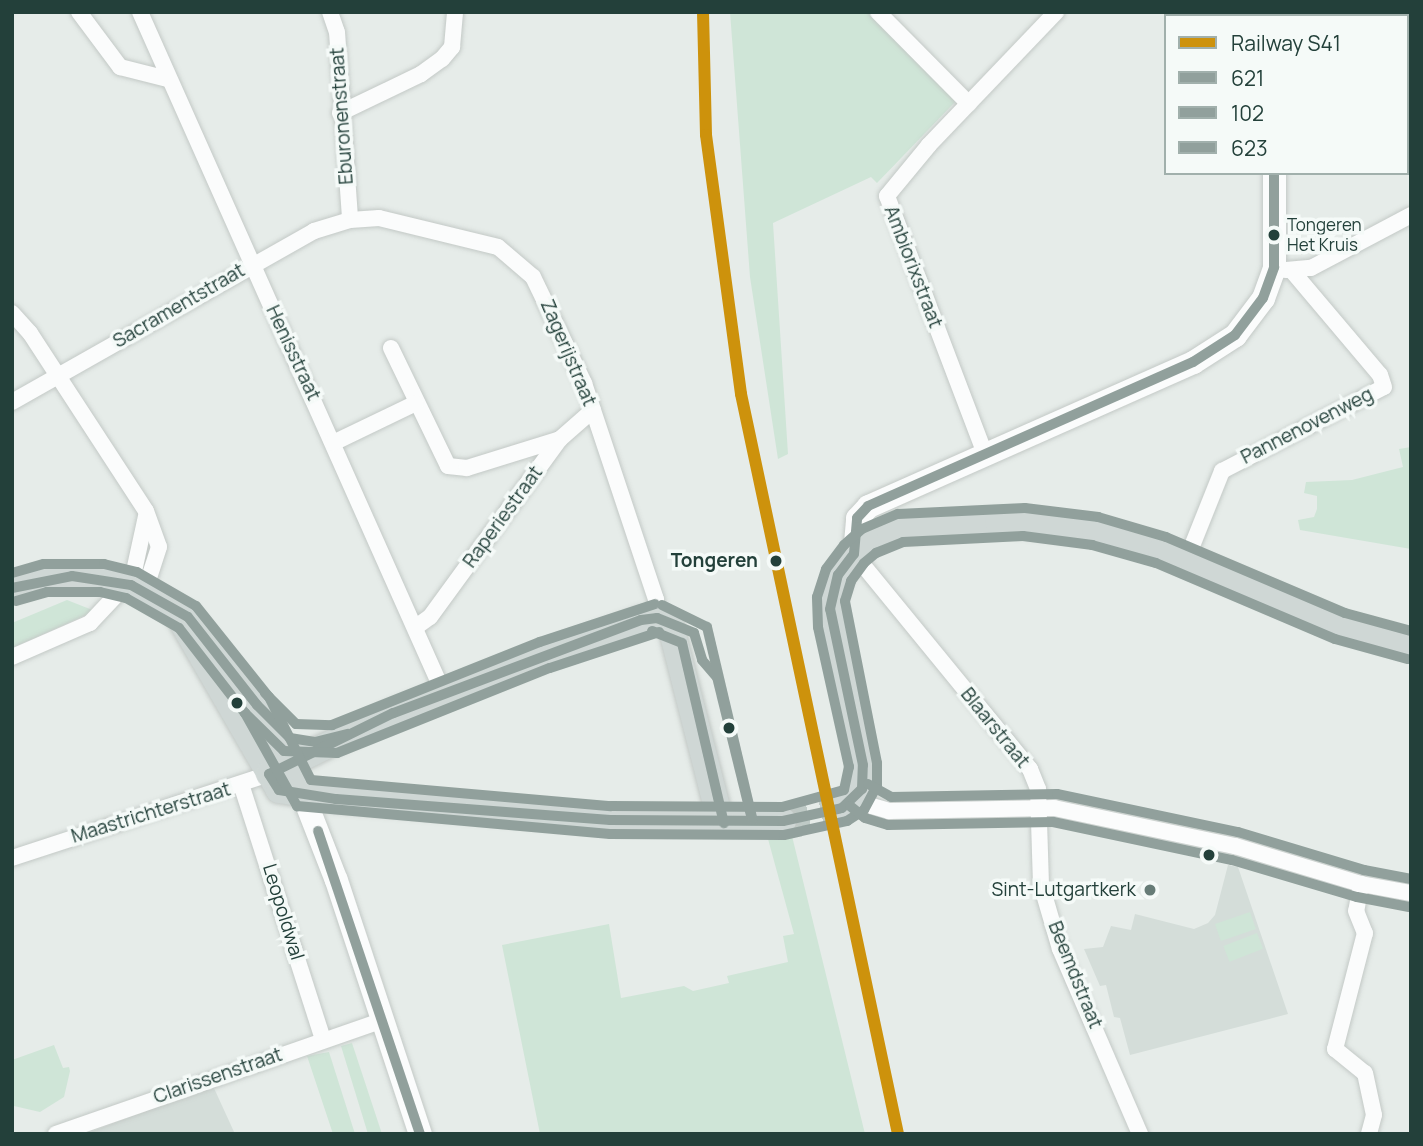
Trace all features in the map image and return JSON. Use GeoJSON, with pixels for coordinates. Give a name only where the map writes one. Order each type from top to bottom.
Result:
{"type":"FeatureCollection","features":[{"type":"Feature","properties":{"kind":"main road"},"geometry":{"type":"LineString","coordinates":[[854,554],[862,510],[1223,345],[1255,312],[1283,269],[1274,175]]}},
{"type":"Feature","properties":{"kind":"main road"},"geometry":{"type":"LineString","coordinates":[[850,802],[863,783],[861,746],[830,609],[838,575],[854,554],[875,537],[900,528],[1024,522],[1095,531],[1186,561],[1340,626],[1411,646]]}},
{"type":"Feature","properties":{"kind":"main road"},"geometry":{"type":"LineString","coordinates":[[12,588],[72,576],[131,585],[174,608],[205,634],[257,705],[290,738],[335,739]]}},
{"type":"Feature","properties":{"kind":"main road"},"geometry":{"type":"LineString","coordinates":[[174,608],[318,831],[420,1134]]}},
{"type":"Feature","properties":{"kind":"main road"},"geometry":{"type":"LineString","coordinates":[[285,780],[335,739],[444,694],[641,620],[657,618],[671,627],[720,819]]}},
{"type":"Feature","properties":{"kind":"main road"},"geometry":{"type":"LineString","coordinates":[[257,705],[285,780],[341,902]]}},
{"type":"Feature","properties":{"kind":"main road"},"geometry":{"type":"LineString","coordinates":[[285,780],[335,799],[610,820],[783,821]]}},
{"type":"Feature","properties":{"kind":"main road"},"geometry":{"type":"LineString","coordinates":[[318,831],[324,807],[335,799]]}},
{"type":"Feature","properties":{"kind":"street"},"geometry":{"type":"LineString","coordinates":[[79,12],[120,67],[167,79]]}},
{"type":"Feature","properties":{"kind":"street","name":"Henisstraat"},"geometry":{"type":"LineString","coordinates":[[140,12],[167,79],[444,694]]}},
{"type":"Feature","properties":{"kind":"street","name":"Eburonenstraat"},"geometry":{"type":"LineString","coordinates":[[330,12],[337,32],[340,113],[350,220]]}},
{"type":"Feature","properties":{"kind":"street"},"geometry":{"type":"LineString","coordinates":[[340,113],[421,74],[442,59],[452,47],[455,12]]}},
{"type":"Feature","properties":{"kind":"street"},"geometry":{"type":"LineString","coordinates":[[878,12],[969,104]]}},
{"type":"Feature","properties":{"kind":"street","name":"Ambiorixstraat"},"geometry":{"type":"LineString","coordinates":[[985,454],[887,202],[900,177],[1056,12]]}},
{"type":"Feature","properties":{"kind":"street"},"geometry":{"type":"LineString","coordinates":[[1283,269],[1311,268],[1411,215]]}},
{"type":"Feature","properties":{"kind":"street","name":"Sacramentstraat"},"geometry":{"type":"LineString","coordinates":[[12,402],[251,264],[314,231],[350,220]]}},
{"type":"Feature","properties":{"kind":"street","name":"Zagerijstraat"},"geometry":{"type":"LineString","coordinates":[[350,220],[406,222],[498,247],[513,257],[543,295],[593,410],[656,599],[657,618]]}},
{"type":"Feature","properties":{"kind":"street","name":"Pannenovenweg"},"geometry":{"type":"LineString","coordinates":[[1186,561],[1222,471],[1384,387],[1380,375],[1283,269]]}},
{"type":"Feature","properties":{"kind":"street"},"geometry":{"type":"LineString","coordinates":[[12,313],[58,377],[146,511],[159,547],[156,565],[149,577],[131,585],[90,623],[12,656]]}},
{"type":"Feature","properties":{"kind":"street"},"geometry":{"type":"LineString","coordinates":[[391,348],[448,466],[467,468],[560,439]]}},
{"type":"Feature","properties":{"kind":"street"},"geometry":{"type":"LineString","coordinates":[[333,443],[416,403]]}},
{"type":"Feature","properties":{"kind":"street","name":"Raperiestraat"},"geometry":{"type":"LineString","coordinates":[[416,627],[430,617],[560,439],[593,410]]}},
{"type":"Feature","properties":{"kind":"street","name":"Blaarstraat"},"geometry":{"type":"LineString","coordinates":[[854,554],[1030,769],[1039,808]]}},
{"type":"Feature","properties":{"kind":"street","name":"Maastrichterstraat"},"geometry":{"type":"LineString","coordinates":[[12,858],[241,784],[285,780]]}},
{"type":"Feature","properties":{"kind":"street","name":"Leopoldwal"},"geometry":{"type":"LineString","coordinates":[[241,784],[323,1040]]}},
{"type":"Feature","properties":{"kind":"street"},"geometry":{"type":"LineString","coordinates":[[850,802],[889,811],[1039,808],[1209,840],[1312,866],[1361,884],[1411,893]]}},
{"type":"Feature","properties":{"kind":"street","name":"Beemdstraat"},"geometry":{"type":"LineString","coordinates":[[1039,808],[1041,884],[1060,949],[1140,1134]]}},
{"type":"Feature","properties":{"kind":"street"},"geometry":{"type":"LineString","coordinates":[[1361,884],[1356,911],[1365,933],[1335,1049],[1365,1073],[1374,1115],[1369,1134]]}},
{"type":"Feature","properties":{"kind":"street","name":"Clarissenstraat"},"geometry":{"type":"LineString","coordinates":[[56,1134],[381,1021]]}},
{"type":"Feature","properties":{"kind":"shaded area"},"geometry":{"type":"Polygon","coordinates":[[[1228,865],[1238,867],[1288,1014],[1130,1055],[1120,1018],[1114,1017],[1106,985],[1100,986],[1084,949],[1103,947],[1111,926],[1131,930],[1135,914],[1194,929],[1208,923],[1215,915],[1228,865]]]}},
{"type":"Feature","properties":{"kind":"shaded area"},"geometry":{"type":"Polygon","coordinates":[[[213,1086],[235,1134],[85,1134],[213,1086]]]}},
{"type":"Feature","properties":{"kind":"green space"},"geometry":{"type":"Polygon","coordinates":[[[730,12],[873,12],[951,92],[955,102],[877,183],[871,177],[773,223],[788,454],[778,459],[750,277],[730,12]]]}},
{"type":"Feature","properties":{"kind":"green space"},"geometry":{"type":"Polygon","coordinates":[[[1411,447],[1411,549],[1300,530],[1298,520],[1314,517],[1317,509],[1317,496],[1304,493],[1306,482],[1352,480],[1403,467],[1399,449],[1411,447]]]}},
{"type":"Feature","properties":{"kind":"green space"},"geometry":{"type":"Polygon","coordinates":[[[67,600],[95,611],[12,648],[12,623],[67,600]]]}},
{"type":"Feature","properties":{"kind":"green space"},"geometry":{"type":"Polygon","coordinates":[[[792,836],[865,1134],[540,1134],[502,945],[609,924],[621,998],[684,986],[693,991],[729,983],[727,976],[788,962],[783,936],[794,934],[768,839],[792,836]]]}},
{"type":"Feature","properties":{"kind":"green space"},"geometry":{"type":"Polygon","coordinates":[[[1250,912],[1256,929],[1221,941],[1215,924],[1250,912]]]}},
{"type":"Feature","properties":{"kind":"green space"},"geometry":{"type":"Polygon","coordinates":[[[1257,933],[1263,949],[1229,962],[1223,946],[1257,933]]]}},
{"type":"Feature","properties":{"kind":"green space"},"geometry":{"type":"Polygon","coordinates":[[[352,1043],[382,1134],[368,1134],[341,1046],[352,1043]]]}},
{"type":"Feature","properties":{"kind":"green space"},"geometry":{"type":"Polygon","coordinates":[[[54,1045],[63,1068],[69,1067],[70,1071],[64,1097],[40,1112],[14,1106],[12,1060],[54,1045]]]}},
{"type":"Feature","properties":{"kind":"green space"},"geometry":{"type":"Polygon","coordinates":[[[329,1052],[355,1134],[333,1134],[307,1056],[329,1052]]]}},
{"type":"Feature","properties":{"kind":"tunnel"},"geometry":{"type":"LineString","coordinates":[[783,821],[842,808]]}},
{"type":"Feature","properties":{"kind":"rail line","name":"S41"},"geometry":{"type":"LineString","coordinates":[[703,12],[706,135],[741,394],[898,1134]]}},
{"type":"Feature","properties":{"kind":"transit line","name":"621"},"geometry":{"type":"LineString","coordinates":[[854,554],[857,518],[868,506],[1193,362],[1235,335],[1263,298],[1274,267],[1274,175]]}},
{"type":"Feature","properties":{"kind":"transit line","name":"623"},"geometry":{"type":"LineString","coordinates":[[12,573],[44,564],[104,564],[137,572],[196,606],[269,697],[311,780],[611,806],[782,807],[844,790],[849,767],[818,627],[817,597],[826,569],[844,545],[862,529],[898,514],[1025,508],[1098,517],[1166,537],[1345,613],[1411,631]]}},
{"type":"Feature","properties":{"kind":"transit line","name":"102"},"geometry":{"type":"LineString","coordinates":[[16,601],[47,592],[100,592],[126,598],[179,628],[245,713],[297,806],[610,834],[784,835],[847,821],[864,810],[877,786],[877,763],[845,601],[851,581],[864,563],[876,553],[903,542],[1023,536],[1092,545],[1156,563],[1335,639],[1407,659]]}},
{"type":"Feature","properties":{"kind":"transit line","name":"621"},"geometry":{"type":"LineString","coordinates":[[657,618],[641,620],[393,713],[269,774],[279,790],[336,799],[610,820],[783,821],[842,808],[862,789],[863,765],[830,609],[838,575],[854,554]]}},
{"type":"Feature","properties":{"kind":"transit line","name":"621"},"geometry":{"type":"LineString","coordinates":[[12,588],[72,576],[131,585],[188,617],[257,705],[290,738],[315,742],[348,734]]}},
{"type":"Feature","properties":{"kind":"transit line","name":"623"},"geometry":{"type":"LineString","coordinates":[[265,693],[296,724],[332,725],[540,642],[655,604]]}},
{"type":"Feature","properties":{"kind":"transit line","name":"623"},"geometry":{"type":"LineString","coordinates":[[662,605],[707,627],[752,817]]}},
{"type":"Feature","properties":{"kind":"transit line","name":"621"},"geometry":{"type":"LineString","coordinates":[[657,618],[694,633],[702,660],[717,677],[752,820]]}},
{"type":"Feature","properties":{"kind":"transit line","name":"102"},"geometry":{"type":"LineString","coordinates":[[652,631],[682,643],[724,823]]}},
{"type":"Feature","properties":{"kind":"transit line","name":"102"},"geometry":{"type":"LineString","coordinates":[[245,713],[284,751],[337,753],[550,668],[659,632]]}},
{"type":"Feature","properties":{"kind":"transit line","name":"623"},"geometry":{"type":"LineString","coordinates":[[868,784],[891,797],[1057,794],[1238,832],[1364,870],[1411,879]]}},
{"type":"Feature","properties":{"kind":"transit line","name":"102"},"geometry":{"type":"LineString","coordinates":[[850,806],[865,818],[888,825],[1053,822],[1232,860],[1357,897],[1409,907]]}},
{"type":"Feature","properties":{"kind":"transit line","name":"621"},"geometry":{"type":"LineString","coordinates":[[318,831],[420,1134]]}},
{"type":"Feature","properties":{"kind":"place","name":"Tongeren Het Kruis"},"geometry":{"type":"Point","coordinates":[1274,235]}},
{"type":"Feature","properties":{"kind":"place","name":"Tongeren"},"geometry":{"type":"Point","coordinates":[776,561]}},
{"type":"Feature","properties":{"kind":"place","name":"Sint-Lutgartkerk"},"geometry":{"type":"Point","coordinates":[1150,890]}}]}
